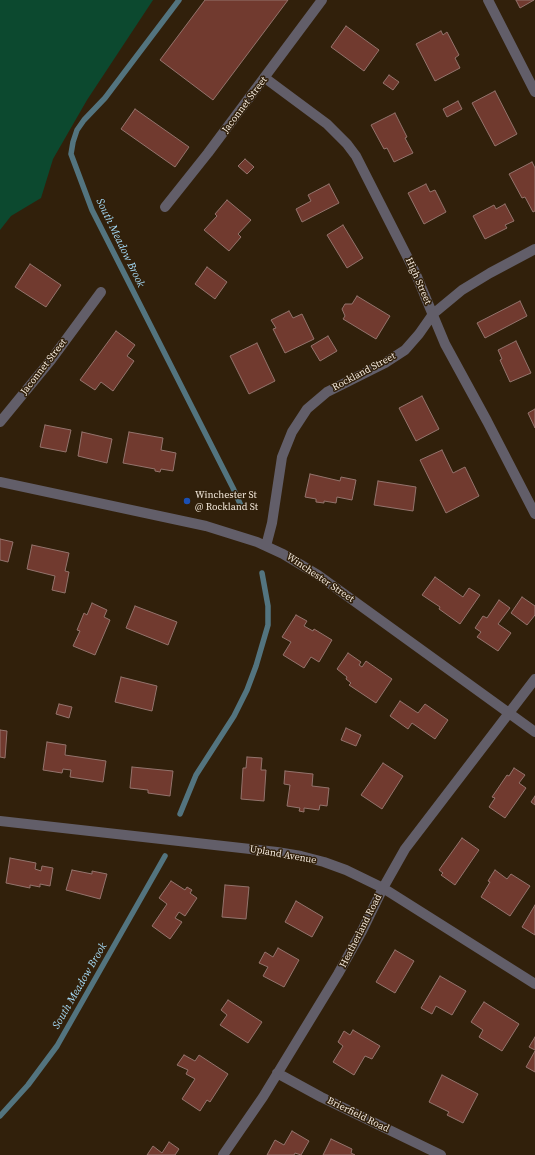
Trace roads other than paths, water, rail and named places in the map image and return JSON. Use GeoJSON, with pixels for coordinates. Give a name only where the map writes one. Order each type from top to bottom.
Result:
{"type":"FeatureCollection","features":[{"type":"Feature","properties":{"kind":"street","name":"Jaconnet Street"},"geometry":{"type":"LineString","coordinates":[[165,207],[265,78],[322,0]]}},
{"type":"Feature","properties":{"kind":"street"},"geometry":{"type":"LineString","coordinates":[[488,0],[535,92]]}},
{"type":"Feature","properties":{"kind":"street","name":"High Street"},"geometry":{"type":"LineString","coordinates":[[265,78],[316,114],[348,144],[363,169],[415,272],[444,344],[481,409],[535,514]]}},
{"type":"Feature","properties":{"kind":"street","name":"Rockland Street"},"geometry":{"type":"LineString","coordinates":[[266,546],[272,523],[282,457],[292,432],[307,409],[327,392],[385,363],[405,350],[413,342],[433,314],[456,295],[477,281],[535,249]]}},
{"type":"Feature","properties":{"kind":"street","name":"Jaconnet Street"},"geometry":{"type":"LineString","coordinates":[[0,422],[51,360],[101,292]]}},
{"type":"Feature","properties":{"kind":"street","name":"Winchester Street"},"geometry":{"type":"LineString","coordinates":[[0,482],[188,522],[223,531],[266,546],[283,554],[318,575],[535,732]]}},
{"type":"Feature","properties":{"kind":"street","name":"Heatherland Road"},"geometry":{"type":"LineString","coordinates":[[223,1155],[277,1074],[351,952],[396,863],[415,835],[535,679]]}},
{"type":"Feature","properties":{"kind":"street","name":"Upland Avenue"},"geometry":{"type":"LineString","coordinates":[[0,821],[277,852],[324,862],[346,870],[383,888],[535,984]]}},
{"type":"Feature","properties":{"kind":"street","name":"Brierfield Road"},"geometry":{"type":"LineString","coordinates":[[277,1074],[321,1098],[441,1155]]}},
{"type":"Feature","properties":{"kind":"waterway","name":"South Meadow Brook"},"geometry":{"type":"LineString","coordinates":[[179,0],[105,98],[84,120],[77,130],[71,154],[92,210],[242,508]]}},
{"type":"Feature","properties":{"kind":"waterway","name":"South Meadow Brook"},"geometry":{"type":"LineString","coordinates":[[180,814],[196,775],[234,716],[247,690],[256,666],[268,625],[268,606],[262,573]]}},
{"type":"Feature","properties":{"kind":"waterway","name":"South Meadow Brook"},"geometry":{"type":"LineString","coordinates":[[0,1116],[28,1085],[57,1046],[165,856]]}},
{"type":"Feature","properties":{"kind":"place","name":"Winchester St @ Rockland St"},"geometry":{"type":"Point","coordinates":[187,501]}}]}
